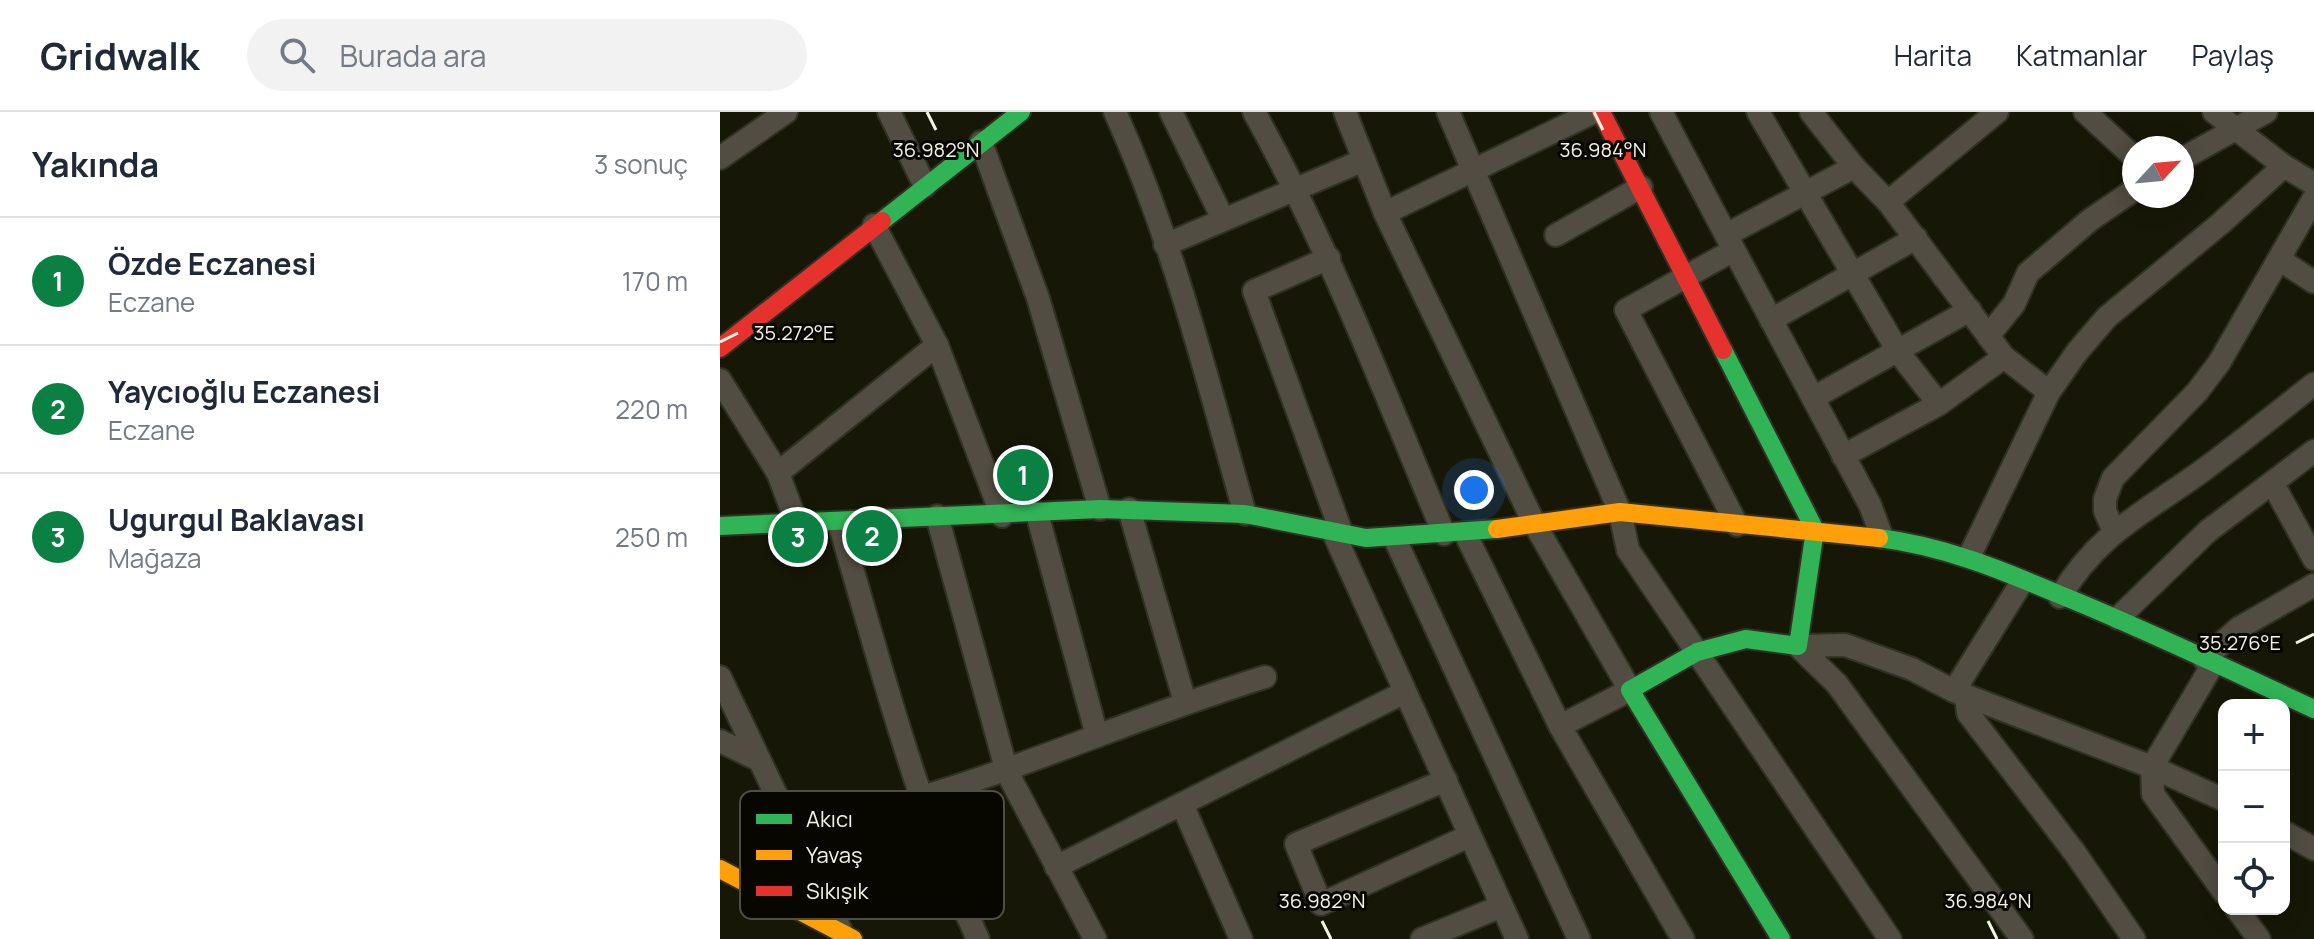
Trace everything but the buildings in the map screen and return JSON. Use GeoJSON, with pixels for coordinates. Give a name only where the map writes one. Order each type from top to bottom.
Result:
{"type":"FeatureCollection","features":[{"type":"Feature","properties":{"kind":"street"},"geometry":{"type":"LineString","coordinates":[[720,158],[786,112]]}},
{"type":"Feature","properties":{"kind":"street"},"geometry":{"type":"LineString","coordinates":[[889,112],[925,186]]}},
{"type":"Feature","properties":{"kind":"street"},"geometry":{"type":"LineString","coordinates":[[720,348],[1021,112]]}},
{"type":"Feature","properties":{"kind":"street"},"geometry":{"type":"LineString","coordinates":[[1115,112],[1136,159],[1165,245],[1245,514]]}},
{"type":"Feature","properties":{"kind":"street"},"geometry":{"type":"LineString","coordinates":[[1171,112],[1223,219]]}},
{"type":"Feature","properties":{"kind":"street"},"geometry":{"type":"LineString","coordinates":[[1254,112],[1296,188],[1455,533],[1560,726],[1683,939]]}},
{"type":"Feature","properties":{"kind":"street"},"geometry":{"type":"LineString","coordinates":[[1345,112],[1385,213],[1534,523],[1630,690],[1781,939]]}},
{"type":"Feature","properties":{"kind":"street"},"geometry":{"type":"LineString","coordinates":[[1448,112],[1620,512],[1628,550],[1890,939]]}},
{"type":"Feature","properties":{"kind":"street"},"geometry":{"type":"LineString","coordinates":[[1385,213],[1594,112]]}},
{"type":"Feature","properties":{"kind":"street"},"geometry":{"type":"LineString","coordinates":[[1601,112],[1641,187],[1682,276],[1815,530],[1798,646]]}},
{"type":"Feature","properties":{"kind":"street"},"geometry":{"type":"LineString","coordinates":[[1661,112],[1813,398],[1882,537]]}},
{"type":"Feature","properties":{"kind":"street"},"geometry":{"type":"LineString","coordinates":[[1758,112],[1899,353],[1939,404]]}},
{"type":"Feature","properties":{"kind":"street"},"geometry":{"type":"LineString","coordinates":[[1811,112],[1854,167],[1888,202],[2004,357],[2049,392]]}},
{"type":"Feature","properties":{"kind":"street"},"geometry":{"type":"LineString","coordinates":[[1888,202],[1997,112]]}},
{"type":"Feature","properties":{"kind":"street"},"geometry":{"type":"LineString","coordinates":[[2085,112],[2122,146]]}},
{"type":"Feature","properties":{"kind":"street"},"geometry":{"type":"LineString","coordinates":[[2214,112],[2284,166],[2314,184]]}},
{"type":"Feature","properties":{"kind":"street"},"geometry":{"type":"LineString","coordinates":[[2194,152],[2266,112]]}},
{"type":"Feature","properties":{"kind":"street"},"geometry":{"type":"LineString","coordinates":[[981,142],[1038,298],[1100,509]]}},
{"type":"Feature","properties":{"kind":"street"},"geometry":{"type":"LineString","coordinates":[[1165,245],[1364,160]]}},
{"type":"Feature","properties":{"kind":"street"},"geometry":{"type":"LineString","coordinates":[[1969,557],[2049,392],[2107,317],[2220,224],[2284,166]]}},
{"type":"Feature","properties":{"kind":"street"},"geometry":{"type":"LineString","coordinates":[[1737,525],[1626,310],[1806,192],[1854,167]]}},
{"type":"Feature","properties":{"kind":"street"},"geometry":{"type":"LineString","coordinates":[[1556,235],[1641,187]]}},
{"type":"Feature","properties":{"kind":"street"},"geometry":{"type":"LineString","coordinates":[[1988,336],[2014,304],[2028,273],[2090,220],[2122,198]]}},
{"type":"Feature","properties":{"kind":"street"},"geometry":{"type":"LineString","coordinates":[[2114,531],[2105,511],[2105,499],[2113,478],[2212,373],[2314,198]]}},
{"type":"Feature","properties":{"kind":"street"},"geometry":{"type":"LineString","coordinates":[[874,225],[937,345],[1002,516]]}},
{"type":"Feature","properties":{"kind":"street"},"geometry":{"type":"LineString","coordinates":[[1771,320],[1854,276],[1916,238]]}},
{"type":"Feature","properties":{"kind":"street"},"geometry":{"type":"LineString","coordinates":[[1329,258],[1254,291],[1338,534],[1405,692],[1517,939]]}},
{"type":"Feature","properties":{"kind":"street"},"geometry":{"type":"LineString","coordinates":[[2280,260],[2314,282]]}},
{"type":"Feature","properties":{"kind":"street"},"geometry":{"type":"LineString","coordinates":[[1813,398],[1899,353],[1970,310]]}},
{"type":"Feature","properties":{"kind":"street"},"geometry":{"type":"LineString","coordinates":[[778,473],[937,345]]}},
{"type":"Feature","properties":{"kind":"street"},"geometry":{"type":"LineString","coordinates":[[1843,456],[1939,404],[2004,357]]}},
{"type":"Feature","properties":{"kind":"street"},"geometry":{"type":"LineString","coordinates":[[720,380],[778,473],[797,524]]}},
{"type":"Feature","properties":{"kind":"street"},"geometry":{"type":"LineString","coordinates":[[2060,597],[2089,553],[2114,531],[2201,471],[2314,384]]}},
{"type":"Feature","properties":{"kind":"street"},"geometry":{"type":"LineString","coordinates":[[2118,618],[2208,531],[2314,451]]}},
{"type":"Feature","properties":{"kind":"street"},"geometry":{"type":"LineString","coordinates":[[2273,484],[2314,559]]}},
{"type":"Feature","properties":{"kind":"street"},"geometry":{"type":"LineString","coordinates":[[1129,509],[1185,702]]}},
{"type":"Feature","properties":{"kind":"street"},"geometry":{"type":"LineString","coordinates":[[720,526],[1129,509],[1245,514],[1338,534],[1395,539],[1620,512],[1882,537],[1969,557],[2022,582],[2118,618],[2314,709]]}},
{"type":"Feature","properties":{"kind":"street"},"geometry":{"type":"LineString","coordinates":[[1037,513],[1097,736]]}},
{"type":"Feature","properties":{"kind":"street"},"geometry":{"type":"LineString","coordinates":[[937,516],[1007,772],[1095,939]]}},
{"type":"Feature","properties":{"kind":"street"},"geometry":{"type":"LineString","coordinates":[[839,523],[917,791]]}},
{"type":"Feature","properties":{"kind":"street"},"geometry":{"type":"LineString","coordinates":[[1395,539],[1579,939]]}},
{"type":"Feature","properties":{"kind":"street"},"geometry":{"type":"LineString","coordinates":[[1960,693],[2022,582]]}},
{"type":"Feature","properties":{"kind":"street"},"geometry":{"type":"LineString","coordinates":[[2218,884],[2153,794],[2152,767],[2208,662],[2239,628],[2314,585]]}},
{"type":"Feature","properties":{"kind":"street"},"geometry":{"type":"LineString","coordinates":[[1560,726],[1697,652],[1746,639],[1798,646],[1845,645],[1912,669],[1960,693],[2152,767],[2218,797]]}},
{"type":"Feature","properties":{"kind":"street"},"geometry":{"type":"LineString","coordinates":[[1798,646],[1837,684],[2014,937]]}},
{"type":"Feature","properties":{"kind":"street"},"geometry":{"type":"LineString","coordinates":[[720,677],[774,791]]}},
{"type":"Feature","properties":{"kind":"street"},"geometry":{"type":"LineString","coordinates":[[943,791],[1007,772],[1185,702],[1265,677]]}},
{"type":"Feature","properties":{"kind":"street"},"geometry":{"type":"LineString","coordinates":[[1056,867],[1405,692]]}},
{"type":"Feature","properties":{"kind":"street"},"geometry":{"type":"LineString","coordinates":[[1960,693],[1968,713],[2075,853],[2134,939]]}},
{"type":"Feature","properties":{"kind":"street"},"geometry":{"type":"LineString","coordinates":[[720,741],[759,760]]}},
{"type":"Feature","properties":{"kind":"street"},"geometry":{"type":"LineString","coordinates":[[1446,780],[1296,844],[1321,904],[1469,836]]}},
{"type":"Feature","properties":{"kind":"street"},"geometry":{"type":"LineString","coordinates":[[1182,804],[1241,939]]}},
{"type":"Feature","properties":{"kind":"street"},"geometry":{"type":"LineString","coordinates":[[2290,835],[2314,849]]}},
{"type":"Feature","properties":{"kind":"street"},"geometry":{"type":"LineString","coordinates":[[720,869],[740,880]]}},
{"type":"Feature","properties":{"kind":"street"},"geometry":{"type":"LineString","coordinates":[[1422,939],[1502,906]]}},
{"type":"Feature","properties":{"kind":"street"},"geometry":{"type":"LineString","coordinates":[[2241,915],[2259,939]]}},
{"type":"Feature","properties":{"kind":"street"},"geometry":{"type":"LineString","coordinates":[[815,919],[847,936]]}},
{"type":"Feature","properties":{"kind":"street"},"geometry":{"type":"LineString","coordinates":[[969,919],[978,939]]}},
{"type":"Feature","properties":{"kind":"traffic: fast"},"geometry":{"type":"LineString","coordinates":[[882,221],[1021,112]]}},
{"type":"Feature","properties":{"kind":"traffic: fast"},"geometry":{"type":"LineString","coordinates":[[1723,350],[1815,530],[1798,646],[1746,639],[1697,652],[1630,690],[1781,939]]}},
{"type":"Feature","properties":{"kind":"traffic: fast"},"geometry":{"type":"LineString","coordinates":[[720,526],[1100,509],[1245,514],[1366,538],[1497,529]]}},
{"type":"Feature","properties":{"kind":"traffic: fast"},"geometry":{"type":"LineString","coordinates":[[1879,538],[1948,553],[2014,576],[2155,635],[2314,709]]}},
{"type":"Feature","properties":{"kind":"traffic: slow"},"geometry":{"type":"LineString","coordinates":[[1497,529],[1620,512],[1879,538]]}},
{"type":"Feature","properties":{"kind":"traffic: slow"},"geometry":{"type":"LineString","coordinates":[[720,869],[740,880]]}},
{"type":"Feature","properties":{"kind":"traffic: slow"},"geometry":{"type":"LineString","coordinates":[[815,919],[853,939]]}},
{"type":"Feature","properties":{"kind":"traffic: jam"},"geometry":{"type":"LineString","coordinates":[[1601,112],[1723,350]]}},
{"type":"Feature","properties":{"kind":"traffic: jam"},"geometry":{"type":"LineString","coordinates":[[720,348],[882,221]]}},
{"type":"Feature","properties":{"kind":"place","name":"Özde Eczanesi"},"geometry":{"type":"Point","coordinates":[1023,475]}},
{"type":"Feature","properties":{"kind":"place","name":"Yaycıoğlu Eczanesi"},"geometry":{"type":"Point","coordinates":[872,536]}},
{"type":"Feature","properties":{"kind":"place","name":"Ugurgul Baklavası"},"geometry":{"type":"Point","coordinates":[798,537]}}]}
